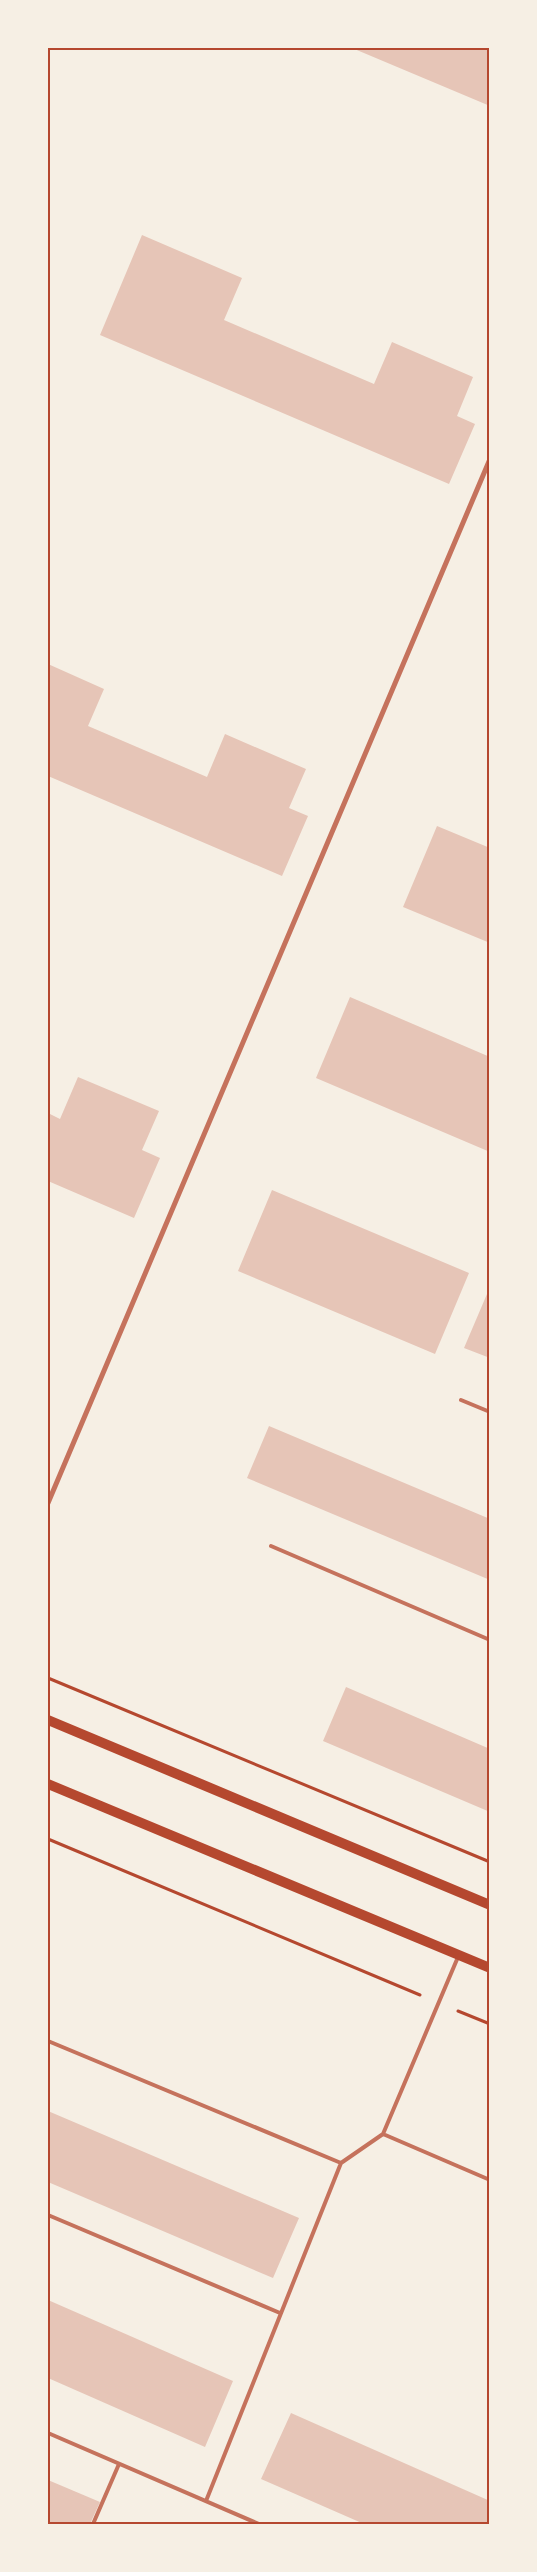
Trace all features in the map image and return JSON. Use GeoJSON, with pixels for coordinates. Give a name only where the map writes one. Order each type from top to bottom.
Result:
{"type":"FeatureCollection","features":[{"type":"Feature","properties":{"kind":"main road"},"geometry":{"type":"LineString","coordinates":[[48,1720],[490,1905]]}},
{"type":"Feature","properties":{"kind":"main road"},"geometry":{"type":"LineString","coordinates":[[48,1784],[490,1968]]}},
{"type":"Feature","properties":{"kind":"street"},"geometry":{"type":"LineString","coordinates":[[48,1503],[490,459]]}},
{"type":"Feature","properties":{"kind":"lane"},"geometry":{"type":"LineString","coordinates":[[461,1400],[490,1412]]}},
{"type":"Feature","properties":{"kind":"lane"},"geometry":{"type":"LineString","coordinates":[[271,1546],[490,1640]]}},
{"type":"Feature","properties":{"kind":"lane"},"geometry":{"type":"LineString","coordinates":[[206,2501],[341,2163],[383,2134],[459,1955]]}},
{"type":"Feature","properties":{"kind":"lane"},"geometry":{"type":"LineString","coordinates":[[48,2042],[341,2163]]}},
{"type":"Feature","properties":{"kind":"lane"},"geometry":{"type":"LineString","coordinates":[[383,2134],[490,2180]]}},
{"type":"Feature","properties":{"kind":"lane"},"geometry":{"type":"LineString","coordinates":[[48,2215],[280,2313]]}},
{"type":"Feature","properties":{"kind":"lane"},"geometry":{"type":"LineString","coordinates":[[48,2433],[259,2524]]}},
{"type":"Feature","properties":{"kind":"lane"},"geometry":{"type":"LineString","coordinates":[[93,2524],[119,2464]]}},
{"type":"Feature","properties":{"kind":"path"},"geometry":{"type":"LineString","coordinates":[[48,1678],[490,1862]]}},
{"type":"Feature","properties":{"kind":"path"},"geometry":{"type":"LineString","coordinates":[[48,1839],[490,2024]]}},
{"type":"Feature","properties":{"kind":"building"},"geometry":{"type":"Polygon","coordinates":[[[352,48],[490,48],[490,106],[352,48]]]}},
{"type":"Feature","properties":{"kind":"building"},"geometry":{"type":"Polygon","coordinates":[[[142,235],[242,278],[224,320],[374,384],[392,342],[473,377],[457,416],[475,424],[449,484],[100,335],[142,235]]]}},
{"type":"Feature","properties":{"kind":"building"},"geometry":{"type":"Polygon","coordinates":[[[48,664],[104,689],[88,726],[207,777],[225,734],[306,769],[289,808],[308,816],[282,876],[48,776],[48,664]]]}},
{"type":"Feature","properties":{"kind":"building"},"geometry":{"type":"Polygon","coordinates":[[[437,826],[490,848],[490,943],[403,907],[437,826]]]}},
{"type":"Feature","properties":{"kind":"building"},"geometry":{"type":"Polygon","coordinates":[[[350,997],[490,1057],[490,1152],[316,1078],[350,997]]]}},
{"type":"Feature","properties":{"kind":"building"},"geometry":{"type":"Polygon","coordinates":[[[78,1077],[159,1111],[142,1150],[160,1158],[134,1218],[48,1181],[48,1113],[60,1119],[78,1077]]]}},
{"type":"Feature","properties":{"kind":"building"},"geometry":{"type":"Polygon","coordinates":[[[272,1190],[469,1273],[435,1354],[238,1271],[272,1190]]]}},
{"type":"Feature","properties":{"kind":"building"},"geometry":{"type":"Polygon","coordinates":[[[487,1294],[490,1295],[490,1358],[464,1348],[487,1294]]]}},
{"type":"Feature","properties":{"kind":"building"},"geometry":{"type":"Polygon","coordinates":[[[269,1426],[490,1519],[490,1580],[247,1478],[269,1426]]]}},
{"type":"Feature","properties":{"kind":"building"},"geometry":{"type":"Polygon","coordinates":[[[346,1687],[490,1749],[490,1812],[323,1741],[346,1687]]]}},
{"type":"Feature","properties":{"kind":"building"},"geometry":{"type":"Polygon","coordinates":[[[48,2111],[299,2218],[273,2278],[48,2182],[48,2111]]]}},
{"type":"Feature","properties":{"kind":"building"},"geometry":{"type":"Polygon","coordinates":[[[48,2300],[233,2381],[205,2447],[48,2378],[48,2300]]]}},
{"type":"Feature","properties":{"kind":"building"},"geometry":{"type":"Polygon","coordinates":[[[291,2413],[490,2501],[490,2524],[364,2524],[261,2479],[291,2413]]]}},
{"type":"Feature","properties":{"kind":"building"},"geometry":{"type":"Polygon","coordinates":[[[48,2480],[100,2502],[90,2524],[48,2524],[48,2480]]]}}]}
